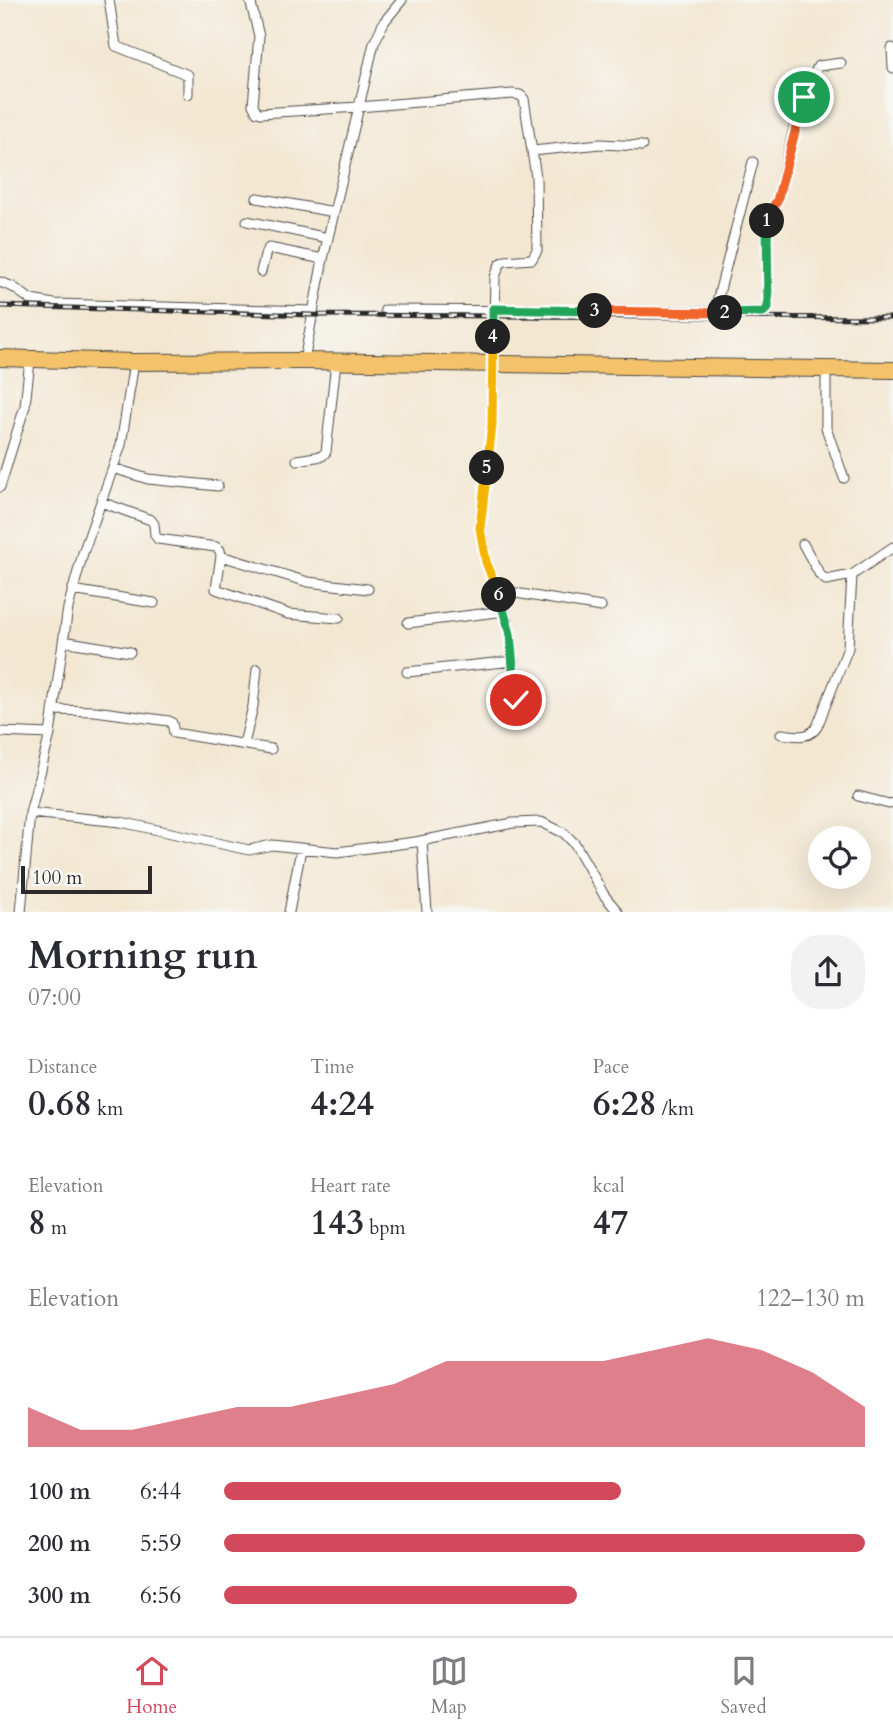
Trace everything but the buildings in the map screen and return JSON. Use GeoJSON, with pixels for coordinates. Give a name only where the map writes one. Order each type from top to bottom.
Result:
{"type":"FeatureCollection","features":[{"type":"Feature","properties":{"kind":"highway"},"geometry":{"type":"LineString","coordinates":[[0,358],[134,362],[304,361],[893,370]]}},
{"type":"Feature","properties":{"kind":"street"},"geometry":{"type":"LineString","coordinates":[[109,0],[116,46],[186,73],[190,77],[188,94]]}},
{"type":"Feature","properties":{"kind":"street"},"geometry":{"type":"LineString","coordinates":[[250,0],[259,36],[253,105],[257,111],[359,107],[516,94],[524,99],[536,177],[537,250],[532,259],[505,261],[497,268],[493,309],[491,446],[480,528],[486,562],[505,611],[514,661],[516,700]]}},
{"type":"Feature","properties":{"kind":"street"},"geometry":{"type":"LineString","coordinates":[[304,361],[323,259],[374,43],[384,22],[402,0]]}},
{"type":"Feature","properties":{"kind":"street"},"geometry":{"type":"LineString","coordinates":[[892,48],[893,68]]}},
{"type":"Feature","properties":{"kind":"street"},"geometry":{"type":"LineString","coordinates":[[386,310],[763,312],[768,308],[767,216],[777,201],[798,111],[816,68],[820,65],[841,63]]}},
{"type":"Feature","properties":{"kind":"street"},"geometry":{"type":"LineString","coordinates":[[533,151],[600,144],[642,146]]}},
{"type":"Feature","properties":{"kind":"street"},"geometry":{"type":"LineString","coordinates":[[714,313],[753,162]]}},
{"type":"Feature","properties":{"kind":"street"},"geometry":{"type":"LineString","coordinates":[[257,198],[334,212]]}},
{"type":"Feature","properties":{"kind":"street"},"geometry":{"type":"LineString","coordinates":[[247,221],[328,238]]}},
{"type":"Feature","properties":{"kind":"street"},"geometry":{"type":"LineString","coordinates":[[261,272],[265,252],[269,248],[323,259]]}},
{"type":"Feature","properties":{"kind":"street"},"geometry":{"type":"LineString","coordinates":[[0,282],[13,287],[31,300],[54,304],[313,311]]}},
{"type":"Feature","properties":{"kind":"street"},"geometry":{"type":"LineString","coordinates":[[0,487],[24,406],[30,360]]}},
{"type":"Feature","properties":{"kind":"street"},"geometry":{"type":"LineString","coordinates":[[21,912],[30,813],[50,734],[62,641],[72,590],[127,418],[134,362]]}},
{"type":"Feature","properties":{"kind":"street"},"geometry":{"type":"LineString","coordinates":[[297,460],[322,456],[326,452],[336,362]]}},
{"type":"Feature","properties":{"kind":"street"},"geometry":{"type":"LineString","coordinates":[[825,369],[826,428],[844,478]]}},
{"type":"Feature","properties":{"kind":"street"},"geometry":{"type":"LineString","coordinates":[[113,468],[148,479],[218,486]]}},
{"type":"Feature","properties":{"kind":"street"},"geometry":{"type":"LineString","coordinates":[[101,502],[151,520],[158,538],[216,547],[220,550],[216,589],[288,614],[339,618]]}},
{"type":"Feature","properties":{"kind":"street"},"geometry":{"type":"LineString","coordinates":[[803,544],[824,579],[831,580],[852,575],[893,547]]}},
{"type":"Feature","properties":{"kind":"street"},"geometry":{"type":"LineString","coordinates":[[221,556],[308,582],[368,589]]}},
{"type":"Feature","properties":{"kind":"street"},"geometry":{"type":"LineString","coordinates":[[781,734],[806,736],[813,733],[817,727],[848,648],[852,575]]}},
{"type":"Feature","properties":{"kind":"street"},"geometry":{"type":"LineString","coordinates":[[72,590],[154,603]]}},
{"type":"Feature","properties":{"kind":"street"},"geometry":{"type":"LineString","coordinates":[[497,590],[601,607]]}},
{"type":"Feature","properties":{"kind":"street"},"geometry":{"type":"LineString","coordinates":[[408,623],[505,611]]}},
{"type":"Feature","properties":{"kind":"street"},"geometry":{"type":"LineString","coordinates":[[62,641],[130,652]]}},
{"type":"Feature","properties":{"kind":"street"},"geometry":{"type":"LineString","coordinates":[[407,672],[514,661]]}},
{"type":"Feature","properties":{"kind":"street"},"geometry":{"type":"LineString","coordinates":[[244,744],[253,706],[257,669]]}},
{"type":"Feature","properties":{"kind":"street"},"geometry":{"type":"LineString","coordinates":[[53,710],[95,711],[169,721],[174,733],[271,750]]}},
{"type":"Feature","properties":{"kind":"street"},"geometry":{"type":"LineString","coordinates":[[0,732],[50,734]]}},
{"type":"Feature","properties":{"kind":"street"},"geometry":{"type":"LineString","coordinates":[[858,796],[893,803]]}},
{"type":"Feature","properties":{"kind":"street"},"geometry":{"type":"LineString","coordinates":[[30,813],[121,822],[249,850],[265,845],[337,852],[422,841],[513,823],[547,823],[564,833],[575,844],[604,895],[618,912]]}},
{"type":"Feature","properties":{"kind":"street"},"geometry":{"type":"LineString","coordinates":[[422,841],[427,912]]}},
{"type":"Feature","properties":{"kind":"street"},"geometry":{"type":"LineString","coordinates":[[289,912],[301,849]]}},
{"type":"Feature","properties":{"kind":"railway"},"geometry":{"type":"LineString","coordinates":[[0,306],[312,315],[893,318]]}},
{"type":"Feature","properties":{"kind":"route"},"geometry":{"type":"LineString","coordinates":[[516,700],[510,634],[503,604],[486,562],[480,528],[491,446],[493,309],[714,313],[766,311],[767,216],[777,201],[798,111],[804,97]]}}]}
